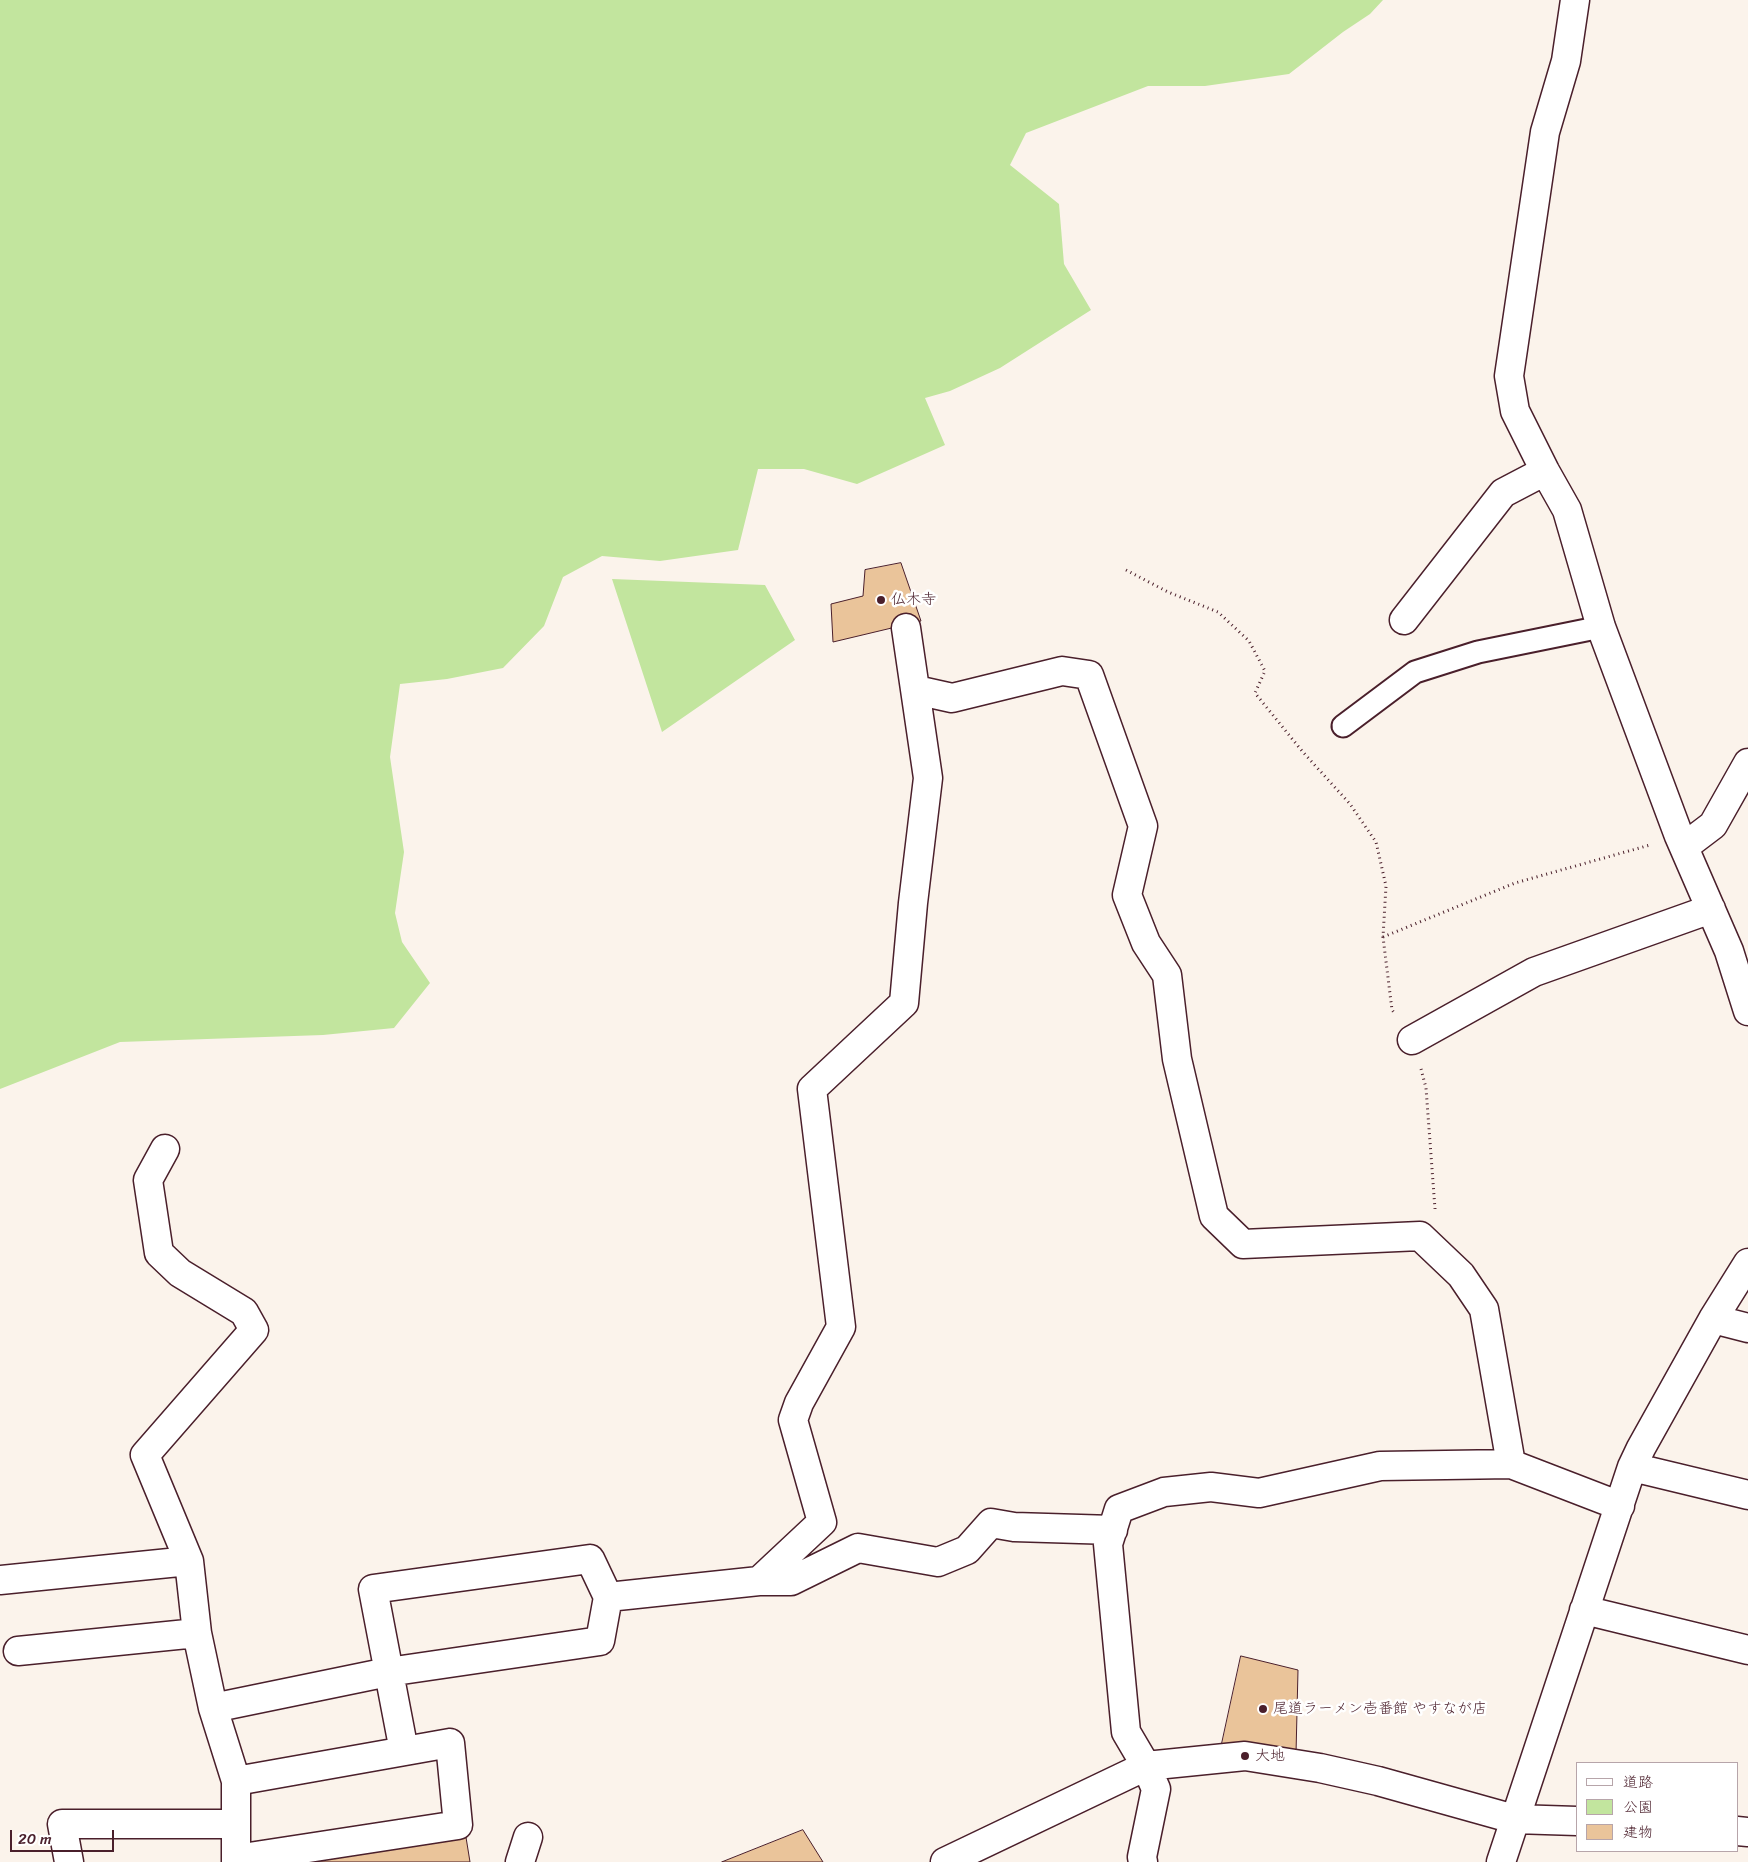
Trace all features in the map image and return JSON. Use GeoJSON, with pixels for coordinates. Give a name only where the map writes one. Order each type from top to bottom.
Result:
{"type":"FeatureCollection","features":[{"type":"Feature","properties":{"kind":"street"},"geometry":{"type":"LineString","coordinates":[[1575,0],[1566,61],[1545,132],[1509,376],[1515,411],[1567,510],[1601,626],[1682,842],[1729,951],[1748,1011]]}},
{"type":"Feature","properties":{"kind":"street"},"geometry":{"type":"LineString","coordinates":[[1404,620],[1504,493],[1545,471]]}},
{"type":"Feature","properties":{"kind":"street"},"geometry":{"type":"LineString","coordinates":[[759,1581],[822,1522],[793,1420],[798,1403],[841,1327],[812,1088],[904,1003],[913,903],[928,778],[906,628]]}},
{"type":"Feature","properties":{"kind":"street"},"geometry":{"type":"LineString","coordinates":[[916,690],[952,698],[1062,671],[1090,675],[1143,826],[1127,895],[1146,943],[1168,975],[1177,1059],[1214,1216],[1243,1244],[1420,1236],[1461,1275],[1484,1309],[1511,1464]]}},
{"type":"Feature","properties":{"kind":"street"},"geometry":{"type":"LineString","coordinates":[[1682,842],[1713,825],[1748,763]]}},
{"type":"Feature","properties":{"kind":"street"},"geometry":{"type":"LineString","coordinates":[[1412,1040],[1534,972],[1711,910]]}},
{"type":"Feature","properties":{"kind":"street"},"geometry":{"type":"LineString","coordinates":[[165,1149],[148,1180],[159,1253],[180,1273],[244,1312],[254,1330],[145,1455],[189,1561],[197,1633],[213,1708],[236,1781],[236,1860],[458,1825],[450,1743],[236,1781]]}},
{"type":"Feature","properties":{"kind":"street"},"geometry":{"type":"LineString","coordinates":[[1501,1862],[1632,1467],[1713,1319],[1748,1263]]}},
{"type":"Feature","properties":{"kind":"street"},"geometry":{"type":"LineString","coordinates":[[1713,1319],[1748,1328]]}},
{"type":"Feature","properties":{"kind":"street"},"geometry":{"type":"LineString","coordinates":[[1143,1862],[1142,1857],[1156,1789],[1146,1766],[1126,1732],[1108,1544],[1120,1509],[1164,1492],[1211,1487],[1260,1493],[1380,1466],[1511,1464],[1620,1506]]}},
{"type":"Feature","properties":{"kind":"street"},"geometry":{"type":"LineString","coordinates":[[1632,1467],[1748,1495]]}},
{"type":"Feature","properties":{"kind":"street"},"geometry":{"type":"LineString","coordinates":[[608,1597],[759,1581],[792,1581],[858,1548],[938,1562],[967,1550],[991,1523],[1014,1527],[1113,1530]]}},
{"type":"Feature","properties":{"kind":"street"},"geometry":{"type":"LineString","coordinates":[[213,1708],[388,1672],[600,1641],[608,1597],[590,1559],[373,1589],[388,1672],[404,1751]]}},
{"type":"Feature","properties":{"kind":"street"},"geometry":{"type":"LineString","coordinates":[[0,1580],[189,1561]]}},
{"type":"Feature","properties":{"kind":"street"},"geometry":{"type":"LineString","coordinates":[[1584,1610],[1748,1650]]}},
{"type":"Feature","properties":{"kind":"street"},"geometry":{"type":"LineString","coordinates":[[18,1651],[197,1633]]}},
{"type":"Feature","properties":{"kind":"street"},"geometry":{"type":"LineString","coordinates":[[944,1862],[1146,1766],[1245,1756],[1320,1768],[1378,1781],[1514,1819],[1576,1821]]}},
{"type":"Feature","properties":{"kind":"street"},"geometry":{"type":"LineString","coordinates":[[69,1862],[62,1824],[236,1824]]}},
{"type":"Feature","properties":{"kind":"lane"},"geometry":{"type":"LineString","coordinates":[[1343,726],[1415,672],[1478,652],[1601,626]]}},
{"type":"Feature","properties":{"kind":"path"},"geometry":{"type":"LineString","coordinates":[[1126,570],[1168,592],[1218,612],[1249,641],[1265,671],[1255,693],[1302,751],[1350,804],[1376,842],[1386,886],[1383,936],[1392,1010],[1412,1040],[1426,1088],[1436,1207],[1420,1236]]}},
{"type":"Feature","properties":{"kind":"path"},"geometry":{"type":"LineString","coordinates":[[1383,936],[1515,883],[1682,842]]}},
{"type":"Feature","properties":{"kind":"green space"},"geometry":{"type":"Polygon","coordinates":[[[0,0],[1383,0],[1370,14],[1343,32],[1289,74],[1205,86],[1148,86],[1026,133],[1010,165],[1059,204],[1064,264],[1091,310],[1000,368],[950,391],[925,398],[945,445],[857,484],[804,469],[758,469],[738,550],[660,561],[602,556],[563,577],[544,626],[503,668],[447,679],[400,684],[390,757],[404,852],[395,913],[402,942],[430,983],[394,1028],[323,1035],[120,1042],[0,1089],[0,0]]]}},
{"type":"Feature","properties":{"kind":"green space"},"geometry":{"type":"Polygon","coordinates":[[[612,579],[765,585],[795,640],[662,732],[612,579]]]}},
{"type":"Feature","properties":{"kind":"building","name":"仏木寺"},"geometry":{"type":"Polygon","coordinates":[[[901,563],[921,621],[833,642],[831,604],[863,596],[865,570],[901,563]]]}},
{"type":"Feature","properties":{"kind":"building","name":"尾道ラーメン壱番館 やすなが店"},"geometry":{"type":"Polygon","coordinates":[[[1241,1656],[1298,1670],[1296,1754],[1221,1748],[1241,1656]]]}},
{"type":"Feature","properties":{"kind":"building"},"geometry":{"type":"Polygon","coordinates":[[[803,1830],[823,1862],[722,1862],[803,1830]]]}},
{"type":"Feature","properties":{"kind":"building"},"geometry":{"type":"Polygon","coordinates":[[[465,1831],[470,1862],[276,1862],[465,1831]]]}},
{"type":"Feature","properties":{"kind":"place","name":"仏木寺"},"geometry":{"type":"Point","coordinates":[881,600]}},
{"type":"Feature","properties":{"kind":"place","name":"尾道ラーメン壱番館 やすなが店"},"geometry":{"type":"Point","coordinates":[1263,1709]}},
{"type":"Feature","properties":{"kind":"place","name":"大地"},"geometry":{"type":"Point","coordinates":[1245,1756]}}]}
